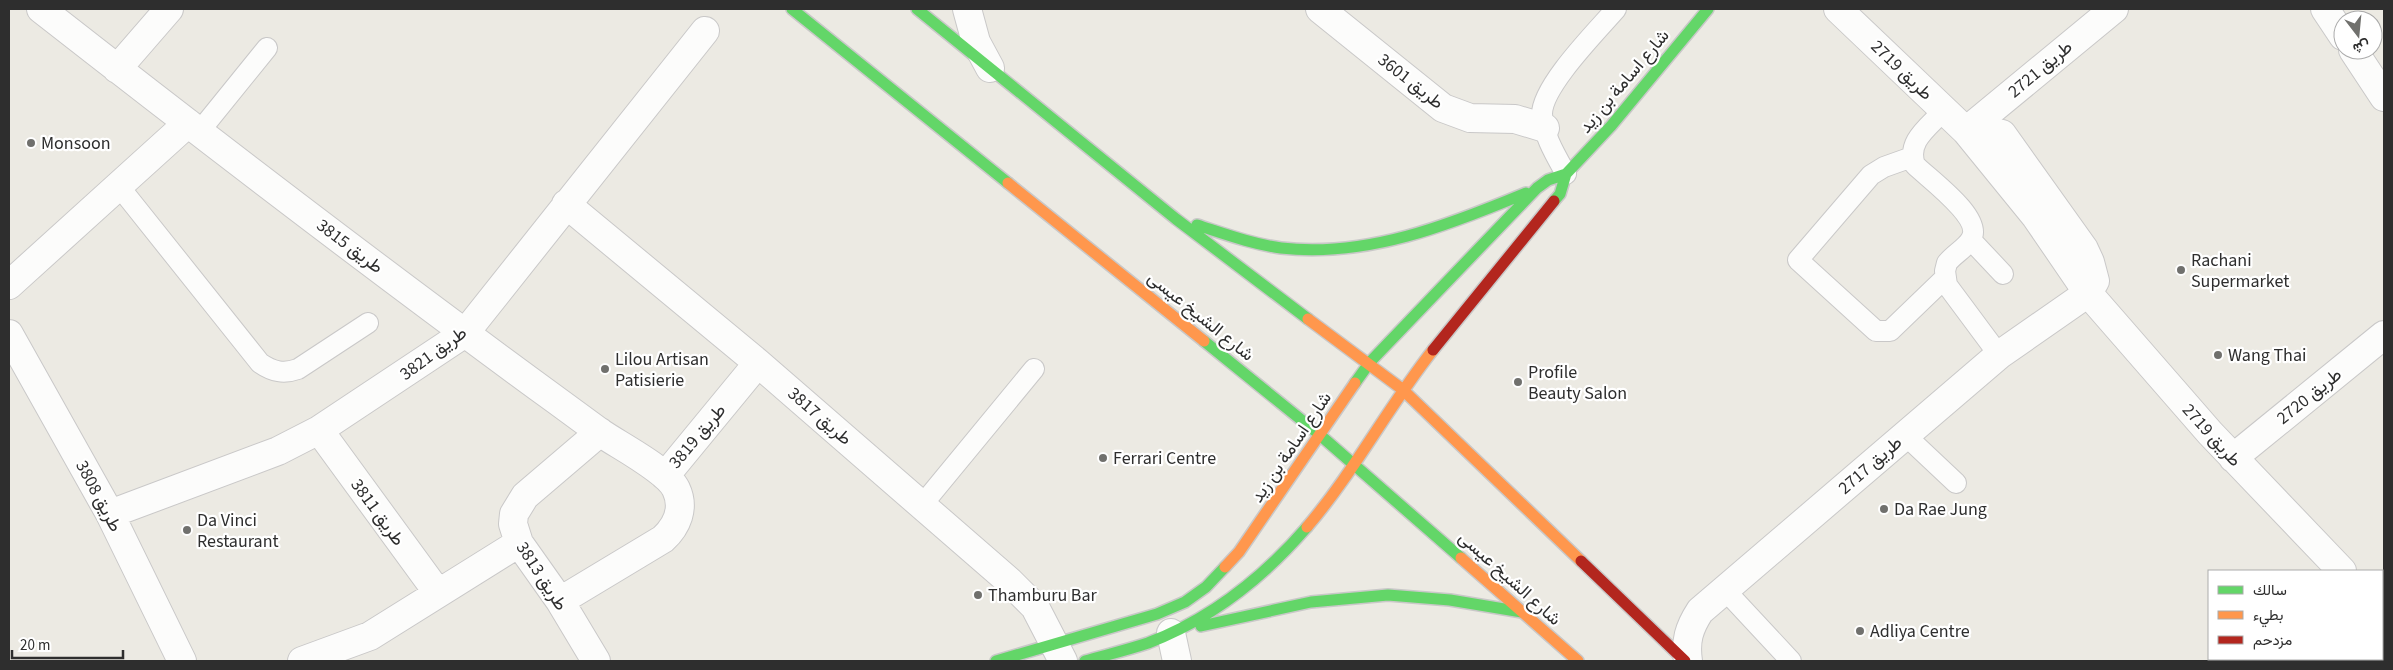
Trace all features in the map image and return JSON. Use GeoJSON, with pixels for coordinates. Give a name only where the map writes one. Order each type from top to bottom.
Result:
{"type":"FeatureCollection","features":[{"type":"Feature","properties":{"kind":"main road","name":"شارع الشيخ عيسى"},"geometry":{"type":"LineString","coordinates":[[792,9],[1354,463],[1578,661]]}},
{"type":"Feature","properties":{"kind":"main road"},"geometry":{"type":"LineString","coordinates":[[917,9],[1176,219],[1370,362],[1402,389],[1686,661]]}},
{"type":"Feature","properties":{"kind":"main road","name":"شارع اسامة بن زيد"},"geometry":{"type":"LineString","coordinates":[[1085,661],[1148,643],[1173,632],[1227,602],[1255,582],[1284,555],[1311,524],[1354,463],[1402,389],[1560,194],[1566,174],[1610,126],[1708,9]]}},
{"type":"Feature","properties":{"kind":"main road","name":"شارع اسامة بن زيد"},"geometry":{"type":"LineString","coordinates":[[996,661],[1060,653],[1185,602],[1206,587],[1239,552],[1370,362],[1537,188],[1548,180],[1566,174]]}},
{"type":"Feature","properties":{"kind":"main road"},"geometry":{"type":"LineString","coordinates":[[1176,219],[1245,241],[1297,248],[1350,248],[1403,239],[1454,223],[1537,188]]}},
{"type":"Feature","properties":{"kind":"main road"},"geometry":{"type":"LineString","coordinates":[[1173,632],[1311,602],[1388,595],[1450,600],[1522,612]]}},
{"type":"Feature","properties":{"kind":"street","name":"طريق 3815"},"geometry":{"type":"LineString","coordinates":[[41,9],[117,69],[465,333],[600,432],[665,476]]}},
{"type":"Feature","properties":{"kind":"street"},"geometry":{"type":"LineString","coordinates":[[117,69],[169,9]]}},
{"type":"Feature","properties":{"kind":"street"},"geometry":{"type":"LineString","coordinates":[[967,9],[976,42],[990,68]]}},
{"type":"Feature","properties":{"kind":"street","name":"طريق 3601"},"geometry":{"type":"LineString","coordinates":[[1320,9],[1443,108],[1470,118],[1515,119],[1545,128]]}},
{"type":"Feature","properties":{"kind":"street","name":"طريق 2719"},"geometry":{"type":"LineString","coordinates":[[1838,9],[1966,131],[2036,217],[2088,293],[2233,458],[2341,570]]}},
{"type":"Feature","properties":{"kind":"street","name":"طريق 2721"},"geometry":{"type":"LineString","coordinates":[[1966,131],[2114,9]]}},
{"type":"Feature","properties":{"kind":"street"},"geometry":{"type":"LineString","coordinates":[[2325,9],[2333,21]]}},
{"type":"Feature","properties":{"kind":"street","name":"طريق 3821"},"geometry":{"type":"LineString","coordinates":[[110,514],[278,451],[319,430],[465,333],[705,31]]}},
{"type":"Feature","properties":{"kind":"street"},"geometry":{"type":"LineString","coordinates":[[2360,60],[2384,97]]}},
{"type":"Feature","properties":{"kind":"street"},"geometry":{"type":"LineString","coordinates":[[9,285],[118,185],[194,127]]}},
{"type":"Feature","properties":{"kind":"street","name":"طريق 3817"},"geometry":{"type":"LineString","coordinates":[[566,204],[758,363],[922,505],[1035,607],[1060,653]]}},
{"type":"Feature","properties":{"kind":"street","name":"طريق 2717"},"geometry":{"type":"LineString","coordinates":[[1686,661],[1687,637],[1691,624],[1700,611],[1724,589],[1999,355],[2088,293]]}},
{"type":"Feature","properties":{"kind":"street","name":"طريق 3808"},"geometry":{"type":"LineString","coordinates":[[9,334],[110,514],[182,661]]}},
{"type":"Feature","properties":{"kind":"street","name":"طريق 2720"},"geometry":{"type":"LineString","coordinates":[[2233,458],[2384,335]]}},
{"type":"Feature","properties":{"kind":"street","name":"طريق 3819"},"geometry":{"type":"LineString","coordinates":[[560,601],[663,539],[674,529],[679,516],[680,502],[676,488],[665,476],[758,363]]}},
{"type":"Feature","properties":{"kind":"street","name":"طريق 3811"},"geometry":{"type":"LineString","coordinates":[[319,430],[438,593]]}},
{"type":"Feature","properties":{"kind":"street","name":"طريق 3813"},"geometry":{"type":"LineString","coordinates":[[596,661],[560,601],[519,543],[513,524],[519,504],[525,496],[600,432]]}},
{"type":"Feature","properties":{"kind":"street"},"geometry":{"type":"LineString","coordinates":[[302,661],[370,636],[519,543]]}},
{"type":"Feature","properties":{"kind":"street"},"geometry":{"type":"LineString","coordinates":[[1173,632],[1177,661]]}},
{"type":"Feature","properties":{"kind":"lane"},"geometry":{"type":"LineString","coordinates":[[1566,174],[1554,152],[1545,128],[1542,114],[1547,92],[1616,9]]}},
{"type":"Feature","properties":{"kind":"lane"},"geometry":{"type":"LineString","coordinates":[[194,127],[267,48]]}},
{"type":"Feature","properties":{"kind":"lane"},"geometry":{"type":"LineString","coordinates":[[1944,110],[1916,141],[1912,149],[1912,157],[1915,165],[1970,218],[1974,233],[1971,240],[1947,263],[1945,278],[1947,285],[1999,355]]}},
{"type":"Feature","properties":{"kind":"lane"},"geometry":{"type":"LineString","coordinates":[[1912,157],[1884,167],[1871,175],[1798,260],[1870,328],[1876,331],[1890,331],[1945,278]]}},
{"type":"Feature","properties":{"kind":"lane"},"geometry":{"type":"LineString","coordinates":[[118,185],[260,363],[268,369],[288,372],[298,369],[368,323]]}},
{"type":"Feature","properties":{"kind":"lane"},"geometry":{"type":"LineString","coordinates":[[1971,240],[2003,274]]}},
{"type":"Feature","properties":{"kind":"lane"},"geometry":{"type":"LineString","coordinates":[[922,505],[1034,369]]}},
{"type":"Feature","properties":{"kind":"lane"},"geometry":{"type":"LineString","coordinates":[[1905,435],[1956,483]]}},
{"type":"Feature","properties":{"kind":"lane"},"geometry":{"type":"LineString","coordinates":[[1724,589],[1791,661]]}},
{"type":"Feature","properties":{"kind":"traffic: fast"},"geometry":{"type":"LineString","coordinates":[[792,9],[1008,183]]}},
{"type":"Feature","properties":{"kind":"traffic: fast"},"geometry":{"type":"LineString","coordinates":[[917,9],[1176,219],[1308,319]]}},
{"type":"Feature","properties":{"kind":"traffic: fast"},"geometry":{"type":"LineString","coordinates":[[1554,201],[1560,194],[1566,174],[1611,126],[1708,9]]}},
{"type":"Feature","properties":{"kind":"traffic: fast"},"geometry":{"type":"LineString","coordinates":[[1355,383],[1370,362],[1537,188],[1548,180],[1566,174]]}},
{"type":"Feature","properties":{"kind":"traffic: fast"},"geometry":{"type":"LineString","coordinates":[[1197,225],[1249,241],[1281,248],[1313,250],[1344,248],[1376,243],[1437,227],[1526,193]]}},
{"type":"Feature","properties":{"kind":"traffic: fast"},"geometry":{"type":"LineString","coordinates":[[1204,341],[1320,435],[1461,558]]}},
{"type":"Feature","properties":{"kind":"traffic: fast"},"geometry":{"type":"LineString","coordinates":[[1085,661],[1148,643],[1193,622],[1235,595],[1254,580],[1307,527]]}},
{"type":"Feature","properties":{"kind":"traffic: fast"},"geometry":{"type":"LineString","coordinates":[[996,661],[1157,614],[1185,602],[1206,587],[1225,567]]}},
{"type":"Feature","properties":{"kind":"traffic: fast"},"geometry":{"type":"LineString","coordinates":[[1201,626],[1311,602],[1388,595],[1450,600],[1522,612]]}},
{"type":"Feature","properties":{"kind":"traffic: slow"},"geometry":{"type":"LineString","coordinates":[[1008,183],[1204,341]]}},
{"type":"Feature","properties":{"kind":"traffic: slow"},"geometry":{"type":"LineString","coordinates":[[1308,319],[1402,389],[1581,561]]}},
{"type":"Feature","properties":{"kind":"traffic: slow"},"geometry":{"type":"LineString","coordinates":[[1307,527],[1340,484],[1433,350]]}},
{"type":"Feature","properties":{"kind":"traffic: slow"},"geometry":{"type":"LineString","coordinates":[[1225,567],[1239,552],[1355,383]]}},
{"type":"Feature","properties":{"kind":"traffic: slow"},"geometry":{"type":"LineString","coordinates":[[1461,558],[1578,661]]}},
{"type":"Feature","properties":{"kind":"traffic: jam"},"geometry":{"type":"LineString","coordinates":[[1433,350],[1554,201]]}},
{"type":"Feature","properties":{"kind":"traffic: jam"},"geometry":{"type":"LineString","coordinates":[[1581,561],[1685,661]]}},
{"type":"Feature","properties":{"kind":"place","name":"Monsoon"},"geometry":{"type":"Point","coordinates":[31,143]}},
{"type":"Feature","properties":{"kind":"place","name":"Rachani Supermarket"},"geometry":{"type":"Point","coordinates":[2181,270]}},
{"type":"Feature","properties":{"kind":"place","name":"Wang Thai"},"geometry":{"type":"Point","coordinates":[2218,355]}},
{"type":"Feature","properties":{"kind":"place","name":"Lilou Artisan Patisierie"},"geometry":{"type":"Point","coordinates":[605,369]}},
{"type":"Feature","properties":{"kind":"place","name":"Profile Beauty Salon"},"geometry":{"type":"Point","coordinates":[1518,382]}},
{"type":"Feature","properties":{"kind":"place","name":"Ferrari Centre"},"geometry":{"type":"Point","coordinates":[1103,458]}},
{"type":"Feature","properties":{"kind":"place","name":"Da Rae Jung"},"geometry":{"type":"Point","coordinates":[1884,509]}},
{"type":"Feature","properties":{"kind":"place","name":"Da Vinci Restaurant"},"geometry":{"type":"Point","coordinates":[187,530]}},
{"type":"Feature","properties":{"kind":"place","name":"Thamburu Bar"},"geometry":{"type":"Point","coordinates":[978,595]}},
{"type":"Feature","properties":{"kind":"place","name":"Adliya Centre"},"geometry":{"type":"Point","coordinates":[1860,631]}}]}
